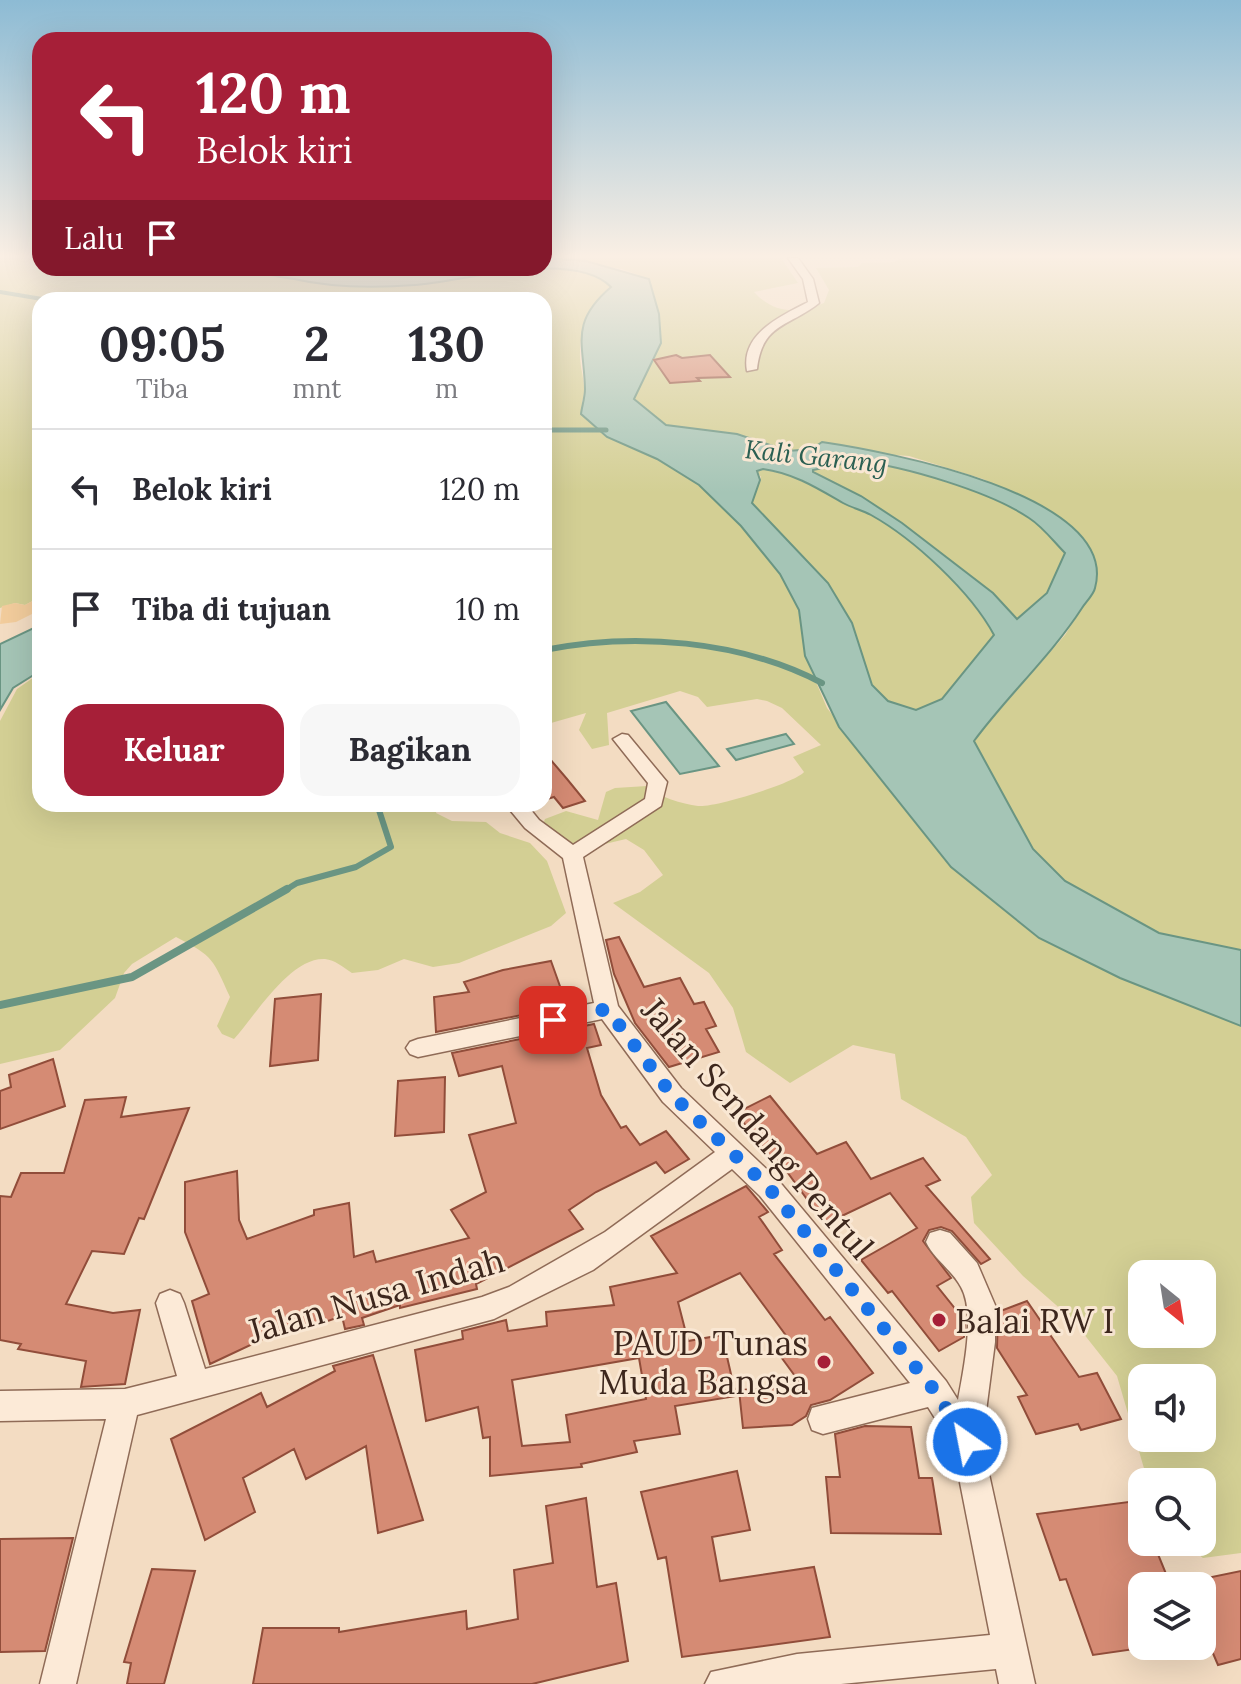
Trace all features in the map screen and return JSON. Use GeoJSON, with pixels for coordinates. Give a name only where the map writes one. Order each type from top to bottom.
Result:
{"type":"FeatureCollection","features":[{"type":"Feature","properties":{"kind":"street"},"geometry":{"type":"LineString","coordinates":[[751,369],[752,349],[761,337]]}},
{"type":"Feature","properties":{"kind":"street"},"geometry":{"type":"LineString","coordinates":[[522,812],[532,824],[572,855],[654,802],[658,782],[622,739]]}},
{"type":"Feature","properties":{"kind":"street","name":"Jalan Sendang Pentul"},"geometry":{"type":"LineString","coordinates":[[572,855],[607,1009],[672,1095],[769,1188],[935,1391],[967,1442],[1017,1684]]}},
{"type":"Feature","properties":{"kind":"street","name":"Jalan Sendang Pentul"},"geometry":{"type":"LineString","coordinates":[[418,1048],[607,1009]]}},
{"type":"Feature","properties":{"kind":"street","name":"Jalan Nusa Indah"},"geometry":{"type":"LineString","coordinates":[[0,1406],[125,1404],[484,1310],[518,1298],[590,1258],[733,1153]]}},
{"type":"Feature","properties":{"kind":"street"},"geometry":{"type":"LineString","coordinates":[[940,1242],[973,1281],[980,1295],[979,1336],[967,1442]]}},
{"type":"Feature","properties":{"kind":"street"},"geometry":{"type":"LineString","coordinates":[[170,1303],[195,1385]]}},
{"type":"Feature","properties":{"kind":"street"},"geometry":{"type":"LineString","coordinates":[[823,1419],[935,1391]]}},
{"type":"Feature","properties":{"kind":"street"},"geometry":{"type":"LineString","coordinates":[[58,1684],[125,1404]]}},
{"type":"Feature","properties":{"kind":"street"},"geometry":{"type":"LineString","coordinates":[[723,1684],[797,1671],[1010,1650]]}},
{"type":"Feature","properties":{"kind":"shaded area"},"geometry":{"type":"Polygon","coordinates":[[[0,337],[32,337],[32,601],[25,605],[15,603],[0,608],[0,337]]]}},
{"type":"Feature","properties":{"kind":"shaded area"},"geometry":{"type":"Polygon","coordinates":[[[552,337],[582,337],[582,402],[607,437],[657,459],[699,485],[741,526],[780,574],[799,611],[805,656],[827,708],[951,867],[1039,938],[1120,978],[1241,1026],[1241,1553],[1203,1558],[1200,1556],[1216,1556],[1216,1468],[1144,1468],[1139,1452],[1216,1452],[1216,1364],[1128,1364],[1128,1414],[1117,1376],[1072,1319],[1023,1276],[974,1223],[971,1197],[992,1175],[966,1137],[901,1099],[895,1054],[853,1045],[790,1083],[746,1052],[733,1008],[709,973],[613,903],[640,892],[663,875],[644,850],[626,839],[575,851],[540,831],[545,819],[566,811],[598,820],[606,792],[615,788],[647,786],[671,799],[698,806],[754,794],[798,777],[804,772],[793,757],[821,745],[782,708],[767,701],[757,699],[707,707],[698,697],[680,691],[607,713],[609,745],[592,749],[579,730],[586,713],[552,723],[552,337]]]}},
{"type":"Feature","properties":{"kind":"shaded area"},"geometry":{"type":"Polygon","coordinates":[[[661,337],[1241,337],[1241,950],[1159,933],[1065,881],[1033,849],[974,740],[1065,635],[1095,588],[1047,510],[983,479],[909,456],[812,449],[788,451],[737,434],[666,425],[634,399],[661,343],[661,337]]]}},
{"type":"Feature","properties":{"kind":"shaded area"},"geometry":{"type":"Polygon","coordinates":[[[858,461],[899,468],[946,482],[992,499],[1029,518],[1065,553],[1047,593],[1017,619],[993,593],[902,523],[861,496],[813,473],[813,470],[858,461]]]}},
{"type":"Feature","properties":{"kind":"shaded area"},"geometry":{"type":"Polygon","coordinates":[[[763,469],[804,482],[889,526],[940,568],[970,601],[994,635],[942,699],[916,710],[888,701],[872,685],[852,623],[828,583],[752,503],[761,477],[756,470],[763,469]]]}},
{"type":"Feature","properties":{"kind":"shaded area"},"geometry":{"type":"Polygon","coordinates":[[[32,679],[32,812],[436,812],[452,821],[486,822],[500,833],[530,843],[547,861],[566,913],[551,926],[459,963],[433,967],[404,959],[378,970],[352,973],[329,960],[312,961],[286,977],[234,1039],[222,1034],[217,1026],[230,997],[215,967],[198,949],[176,937],[132,964],[124,973],[115,998],[60,1050],[0,1064],[0,721],[17,689],[32,679]]]}},
{"type":"Feature","properties":{"kind":"sand"},"geometry":{"type":"Polygon","coordinates":[[[32,601],[32,614],[16,622],[0,624],[2,606],[15,603],[25,605],[32,601]]]}},
{"type":"Feature","properties":{"kind":"water","name":"Kali Garang"},"geometry":{"type":"Polygon","coordinates":[[[582,337],[661,337],[661,343],[634,399],[666,425],[737,434],[788,451],[812,449],[822,442],[942,467],[991,483],[1036,503],[1072,527],[1093,555],[1095,588],[1057,643],[974,741],[1033,849],[1065,881],[1159,933],[1241,950],[1241,1026],[1120,978],[1039,938],[951,867],[839,727],[805,656],[799,610],[780,574],[741,526],[699,485],[657,459],[607,437],[581,414],[585,389],[582,337]],[[857,461],[813,472],[861,496],[902,523],[993,593],[1017,619],[1047,593],[1065,553],[1029,518],[970,490],[857,461]],[[763,469],[757,471],[760,480],[752,503],[828,583],[852,623],[872,685],[888,701],[916,710],[942,699],[994,635],[984,618],[940,568],[888,525],[784,474],[763,469]]]}},
{"type":"Feature","properties":{"kind":"water"},"geometry":{"type":"Polygon","coordinates":[[[32,629],[32,676],[13,688],[0,710],[0,644],[32,629]]]}},
{"type":"Feature","properties":{"kind":"water"},"geometry":{"type":"Polygon","coordinates":[[[666,702],[719,766],[680,774],[631,711],[666,702]]]}},
{"type":"Feature","properties":{"kind":"water"},"geometry":{"type":"Polygon","coordinates":[[[786,734],[794,744],[736,760],[727,749],[786,734]]]}},
{"type":"Feature","properties":{"kind":"building"},"geometry":{"type":"Polygon","coordinates":[[[676,355],[682,358],[710,355],[730,377],[670,383],[654,360],[676,355]]]}},
{"type":"Feature","properties":{"kind":"building"},"geometry":{"type":"Polygon","coordinates":[[[552,762],[585,801],[563,808],[554,797],[552,762]]]}},
{"type":"Feature","properties":{"kind":"building"},"geometry":{"type":"Polygon","coordinates":[[[619,937],[644,987],[680,978],[694,1004],[704,1002],[716,1026],[706,1029],[719,1052],[669,1067],[635,1023],[614,974],[606,940],[619,937]]]}},
{"type":"Feature","properties":{"kind":"building"},"geometry":{"type":"Polygon","coordinates":[[[551,961],[567,1006],[436,1032],[434,997],[469,992],[464,982],[503,970],[551,961]]]}},
{"type":"Feature","properties":{"kind":"building"},"geometry":{"type":"Polygon","coordinates":[[[321,994],[318,1060],[270,1066],[275,999],[321,994]]]}},
{"type":"Feature","properties":{"kind":"building"},"geometry":{"type":"Polygon","coordinates":[[[594,1024],[601,1045],[587,1048],[601,1095],[621,1128],[626,1126],[640,1145],[666,1131],[689,1159],[665,1173],[656,1162],[596,1192],[569,1210],[583,1229],[476,1284],[477,1289],[400,1308],[400,1305],[362,1318],[364,1325],[345,1329],[342,1316],[299,1331],[297,1323],[210,1364],[192,1301],[209,1294],[185,1232],[185,1182],[237,1171],[239,1220],[247,1239],[314,1215],[314,1210],[349,1203],[354,1257],[373,1251],[376,1262],[469,1238],[451,1210],[486,1192],[469,1135],[516,1123],[502,1066],[459,1076],[452,1053],[594,1024]]]}},
{"type":"Feature","properties":{"kind":"building"},"geometry":{"type":"Polygon","coordinates":[[[53,1059],[65,1106],[0,1129],[0,1091],[11,1087],[9,1075],[53,1059]]]}},
{"type":"Feature","properties":{"kind":"building"},"geometry":{"type":"Polygon","coordinates":[[[445,1077],[444,1132],[395,1136],[398,1081],[445,1077]]]}},
{"type":"Feature","properties":{"kind":"building"},"geometry":{"type":"Polygon","coordinates":[[[770,1096],[817,1154],[846,1142],[871,1179],[923,1158],[940,1180],[926,1186],[990,1259],[981,1264],[952,1231],[941,1227],[929,1230],[923,1241],[951,1278],[937,1286],[965,1321],[964,1337],[939,1351],[892,1291],[888,1293],[861,1260],[917,1228],[890,1193],[825,1224],[777,1158],[773,1160],[736,1113],[770,1096]]]}},
{"type":"Feature","properties":{"kind":"building"},"geometry":{"type":"Polygon","coordinates":[[[126,1097],[121,1117],[189,1108],[144,1219],[139,1218],[124,1254],[92,1251],[66,1304],[113,1313],[140,1310],[125,1384],[81,1387],[86,1361],[18,1349],[21,1344],[0,1340],[0,1196],[11,1197],[21,1173],[64,1173],[85,1100],[126,1097]]]}},
{"type":"Feature","properties":{"kind":"building"},"geometry":{"type":"Polygon","coordinates":[[[746,1186],[768,1212],[759,1217],[782,1250],[774,1254],[825,1320],[830,1317],[873,1373],[830,1400],[811,1405],[806,1416],[792,1425],[743,1428],[739,1390],[803,1387],[776,1350],[790,1341],[740,1273],[678,1302],[688,1341],[722,1335],[736,1396],[675,1406],[680,1434],[634,1441],[637,1452],[581,1464],[582,1467],[490,1476],[490,1437],[483,1438],[478,1407],[426,1421],[415,1350],[463,1339],[462,1331],[506,1320],[508,1331],[547,1326],[546,1312],[614,1305],[610,1287],[677,1273],[651,1236],[746,1186]],[[639,1358],[512,1380],[522,1446],[570,1442],[566,1415],[646,1399],[639,1358]]]}},
{"type":"Feature","properties":{"kind":"building"},"geometry":{"type":"Polygon","coordinates":[[[1027,1301],[1079,1377],[1097,1373],[1121,1419],[1081,1430],[1078,1424],[1036,1434],[1018,1397],[1027,1395],[997,1348],[998,1312],[1027,1301]]]}},
{"type":"Feature","properties":{"kind":"building"},"geometry":{"type":"Polygon","coordinates":[[[373,1355],[423,1520],[378,1533],[366,1446],[306,1479],[294,1449],[243,1478],[255,1512],[205,1540],[171,1439],[261,1393],[267,1407],[335,1371],[333,1366],[373,1355]]]}},
{"type":"Feature","properties":{"kind":"building"},"geometry":{"type":"Polygon","coordinates":[[[865,1426],[911,1427],[919,1478],[932,1478],[941,1534],[831,1533],[826,1477],[840,1477],[835,1434],[865,1426]]]}},
{"type":"Feature","properties":{"kind":"building"},"geometry":{"type":"Polygon","coordinates":[[[737,1471],[750,1530],[712,1537],[720,1581],[814,1567],[830,1637],[682,1657],[666,1557],[658,1559],[641,1492],[737,1471]]]}},
{"type":"Feature","properties":{"kind":"building"},"geometry":{"type":"Polygon","coordinates":[[[586,1498],[597,1587],[616,1583],[628,1661],[532,1684],[253,1684],[263,1628],[339,1628],[339,1632],[466,1611],[467,1629],[518,1619],[514,1570],[553,1563],[546,1506],[586,1498]]]}},
{"type":"Feature","properties":{"kind":"building"},"geometry":{"type":"Polygon","coordinates":[[[1128,1502],[1128,1556],[1159,1556],[1165,1572],[1128,1572],[1128,1650],[1093,1655],[1066,1579],[1060,1580],[1037,1514],[1128,1502]]]}},
{"type":"Feature","properties":{"kind":"building"},"geometry":{"type":"Polygon","coordinates":[[[73,1538],[45,1651],[0,1652],[0,1539],[73,1538]]]}},
{"type":"Feature","properties":{"kind":"building"},"geometry":{"type":"Polygon","coordinates":[[[152,1569],[195,1571],[164,1684],[127,1684],[131,1663],[124,1662],[152,1569]]]}},
{"type":"Feature","properties":{"kind":"building"},"geometry":{"type":"Polygon","coordinates":[[[1241,1571],[1241,1659],[1218,1665],[1216,1660],[1216,1576],[1241,1571]]]}},
{"type":"Feature","properties":{"kind":"waterway"},"geometry":{"type":"LineString","coordinates":[[552,430],[606,430]]}},
{"type":"Feature","properties":{"kind":"waterway"},"geometry":{"type":"LineString","coordinates":[[552,649],[614,642],[686,644],[757,657],[822,683]]}},
{"type":"Feature","properties":{"kind":"waterway"},"geometry":{"type":"LineString","coordinates":[[284,891],[297,883],[356,867],[391,847],[380,812]]}},
{"type":"Feature","properties":{"kind":"waterway"},"geometry":{"type":"LineString","coordinates":[[0,1005],[132,977],[287,889]]}},
{"type":"Feature","properties":{"kind":"place","name":"Balai RW I"},"geometry":{"type":"Point","coordinates":[939,1320]}},
{"type":"Feature","properties":{"kind":"place","name":"PAUD Tunas Muda Bangsa"},"geometry":{"type":"Point","coordinates":[824,1362]}},
{"type":"Feature","properties":{"kind":"route"},"geometry":{"type":"LineString","coordinates":[[553,1020],[607,1009],[672,1095],[769,1188],[935,1391],[967,1442]]}}]}
